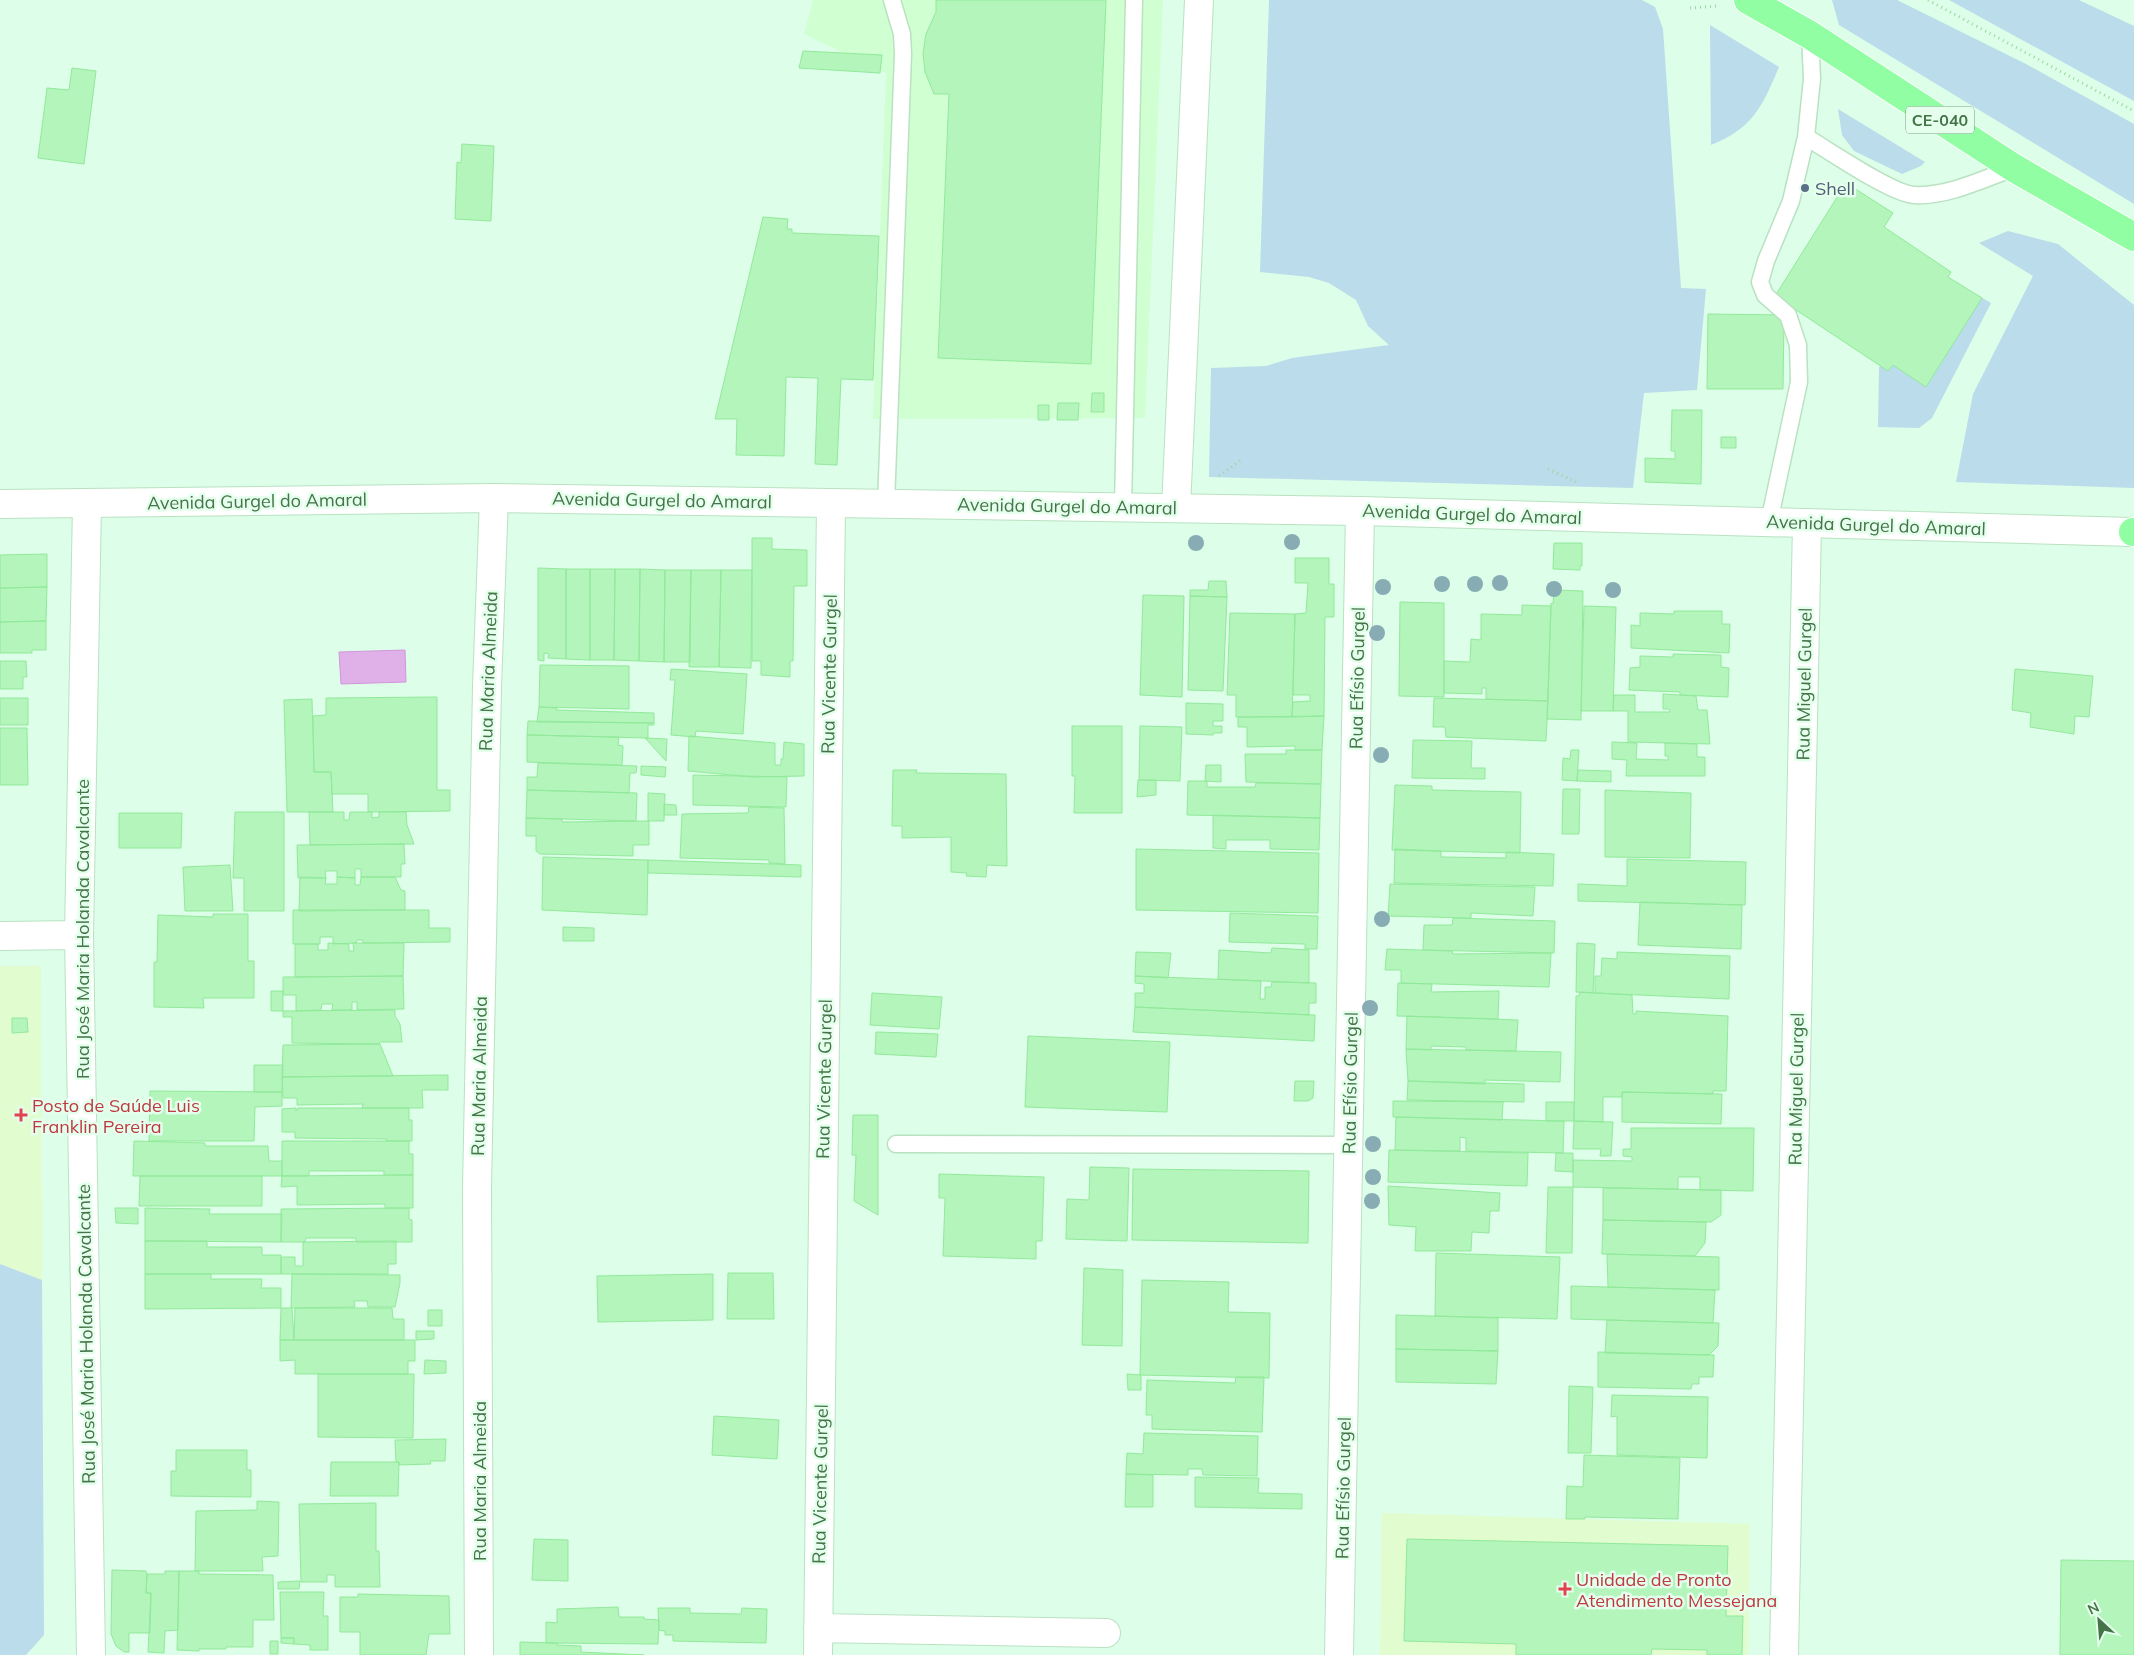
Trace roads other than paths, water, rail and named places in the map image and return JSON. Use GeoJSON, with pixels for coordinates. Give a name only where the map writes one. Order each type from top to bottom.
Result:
{"type":"FeatureCollection","features":[{"type":"Feature","properties":{"kind":"highway","name":"CE-040"},"geometry":{"type":"LineString","coordinates":[[1748,0],[1810,35],[2014,168],[2134,237]]}},
{"type":"Feature","properties":{"kind":"street"},"geometry":{"type":"LineString","coordinates":[[1176,508],[1199,0]]}},
{"type":"Feature","properties":{"kind":"street","name":"Avenida Gurgel do Amaral"},"geometry":{"type":"LineString","coordinates":[[0,504],[494,498],[1123,506],[2134,532]]}},
{"type":"Feature","properties":{"kind":"street","name":"Rua Maria Almeida"},"geometry":{"type":"LineString","coordinates":[[479,1655],[477,1178],[487,687],[494,498]]}},
{"type":"Feature","properties":{"kind":"street","name":"Rua Vicente Gurgel"},"geometry":{"type":"LineString","coordinates":[[818,1642],[831,503]]}},
{"type":"Feature","properties":{"kind":"street","name":"Rua José Maria Holanda Cavalcante"},"geometry":{"type":"LineString","coordinates":[[87,504],[80,934],[91,1655]]}},
{"type":"Feature","properties":{"kind":"street","name":"Rua Efísio Gurgel"},"geometry":{"type":"LineString","coordinates":[[1340,1655],[1360,511]]}},
{"type":"Feature","properties":{"kind":"street","name":"Rua Miguel Gurgel"},"geometry":{"type":"LineString","coordinates":[[1784,1655],[1807,524]]}},
{"type":"Feature","properties":{"kind":"street"},"geometry":{"type":"LineString","coordinates":[[0,936],[80,934]]}},
{"type":"Feature","properties":{"kind":"street"},"geometry":{"type":"LineString","coordinates":[[818,1642],[1106,1633]]}},
{"type":"Feature","properties":{"kind":"lane"},"geometry":{"type":"LineString","coordinates":[[886,504],[903,54],[902,34],[892,0]]}},
{"type":"Feature","properties":{"kind":"lane"},"geometry":{"type":"LineString","coordinates":[[1123,506],[1134,0]]}},
{"type":"Feature","properties":{"kind":"lane"},"geometry":{"type":"LineString","coordinates":[[1769,522],[1799,382],[1798,345],[1788,316],[1764,295],[1760,282],[1766,261],[1791,201],[1806,137],[1812,79],[1810,35]]}},
{"type":"Feature","properties":{"kind":"lane"},"geometry":{"type":"LineString","coordinates":[[1806,137],[1895,190],[1913,195],[1963,186],[2014,168]]}},
{"type":"Feature","properties":{"kind":"lane"},"geometry":{"type":"LineString","coordinates":[[896,1144],[1349,1145]]}},
{"type":"Feature","properties":{"kind":"place","name":"Shell"},"geometry":{"type":"Point","coordinates":[1805,188]}},
{"type":"Feature","properties":{"kind":"place","name":"Posto de Saúde Luis Franklin Pereira"},"geometry":{"type":"Point","coordinates":[21,1115]}},
{"type":"Feature","properties":{"kind":"place","name":"Unidade de Pronto Atendimento Messejana"},"geometry":{"type":"Point","coordinates":[1565,1589]}}]}
